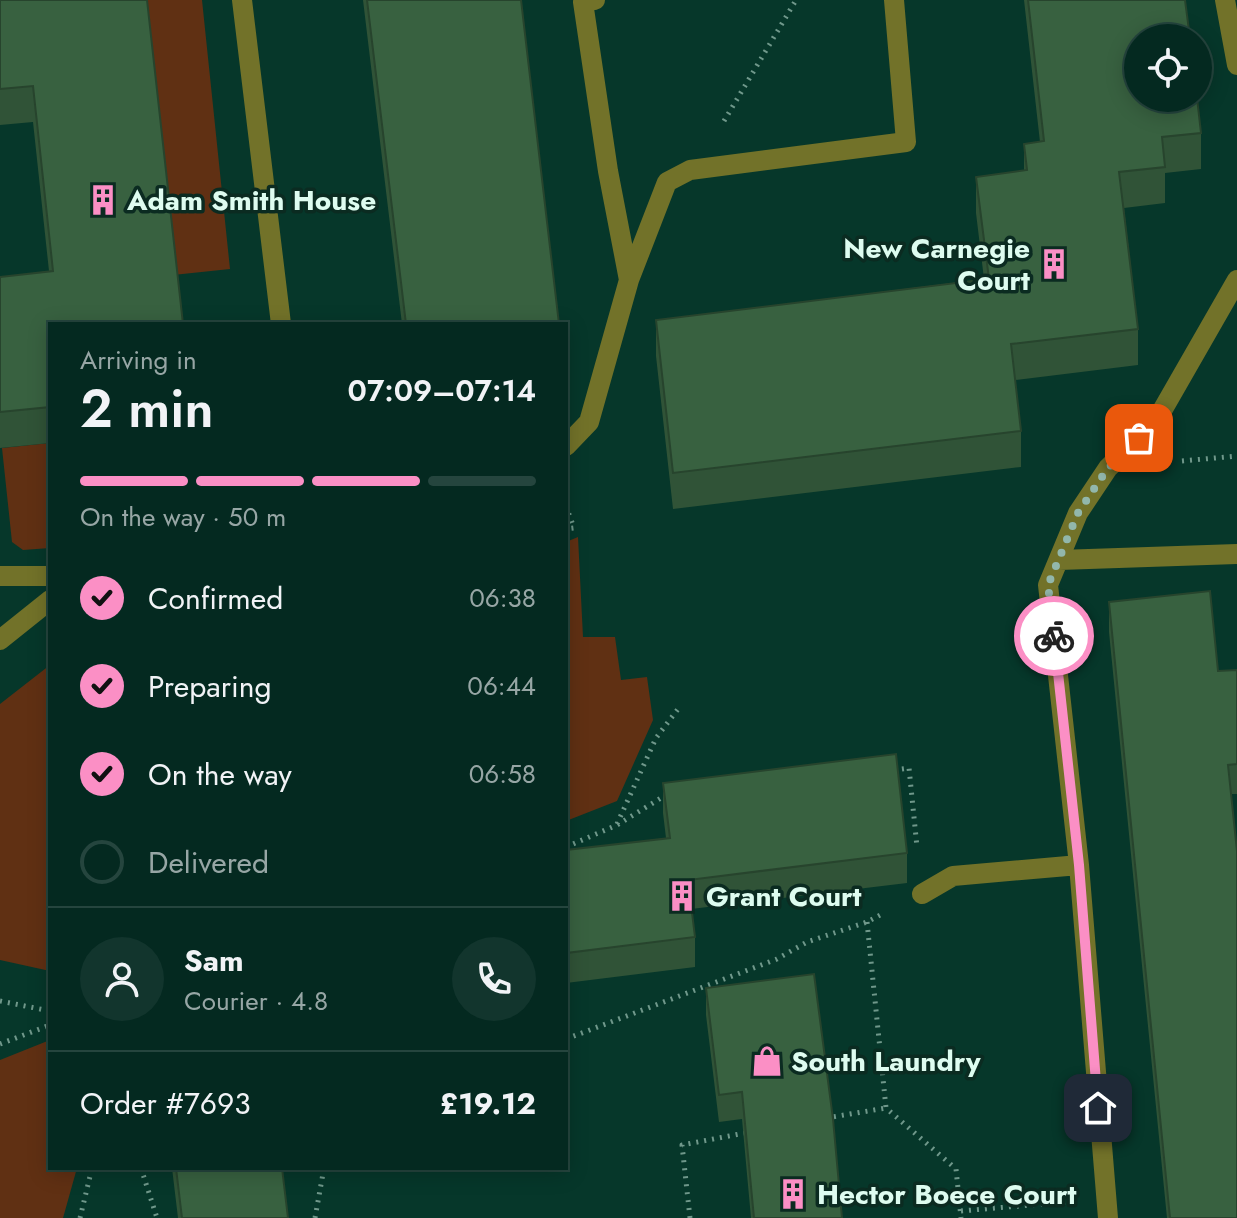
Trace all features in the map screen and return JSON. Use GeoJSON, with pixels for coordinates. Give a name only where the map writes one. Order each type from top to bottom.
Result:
{"type":"FeatureCollection","features":[{"type":"Feature","properties":{"kind":"street"},"geometry":{"type":"LineString","coordinates":[[242,0],[281,322]]}},
{"type":"Feature","properties":{"kind":"street"},"geometry":{"type":"LineString","coordinates":[[595,0],[583,2],[608,171],[629,280]]}},
{"type":"Feature","properties":{"kind":"street"},"geometry":{"type":"LineString","coordinates":[[568,444],[589,422],[629,280],[667,182],[690,170],[906,142],[894,0]]}},
{"type":"Feature","properties":{"kind":"street"},"geometry":{"type":"LineString","coordinates":[[1225,0],[1237,65]]}},
{"type":"Feature","properties":{"kind":"street"},"geometry":{"type":"LineString","coordinates":[[1107,1208],[1079,865],[1048,585],[1078,513],[1108,468],[1155,423],[1237,280]]}},
{"type":"Feature","properties":{"kind":"street"},"geometry":{"type":"LineString","coordinates":[[1059,560],[1237,554]]}},
{"type":"Feature","properties":{"kind":"street"},"geometry":{"type":"LineString","coordinates":[[0,576],[48,576]]}},
{"type":"Feature","properties":{"kind":"street"},"geometry":{"type":"LineString","coordinates":[[0,640],[48,602]]}},
{"type":"Feature","properties":{"kind":"street"},"geometry":{"type":"LineString","coordinates":[[922,894],[953,876],[1079,865]]}},
{"type":"Feature","properties":{"kind":"path"},"geometry":{"type":"LineString","coordinates":[[568,512],[574,528],[568,529]]}},
{"type":"Feature","properties":{"kind":"path"},"geometry":{"type":"LineString","coordinates":[[617,825],[656,738],[678,709]]}},
{"type":"Feature","properties":{"kind":"path"},"geometry":{"type":"LineString","coordinates":[[568,1038],[777,959],[807,942],[867,922],[922,894],[909,768],[894,770]]}},
{"type":"Feature","properties":{"kind":"path"},"geometry":{"type":"LineString","coordinates":[[568,846],[617,825],[661,798],[676,796]]}},
{"type":"Feature","properties":{"kind":"path"},"geometry":{"type":"LineString","coordinates":[[867,922],[886,1108],[956,1169],[961,1214],[1107,1208]]}},
{"type":"Feature","properties":{"kind":"path"},"geometry":{"type":"LineString","coordinates":[[0,1001],[48,1011]]}},
{"type":"Feature","properties":{"kind":"path"},"geometry":{"type":"LineString","coordinates":[[0,1044],[48,1026]]}},
{"type":"Feature","properties":{"kind":"path"},"geometry":{"type":"LineString","coordinates":[[823,1119],[886,1108]]}},
{"type":"Feature","properties":{"kind":"path"},"geometry":{"type":"LineString","coordinates":[[690,1218],[682,1145],[760,1130]]}},
{"type":"Feature","properties":{"kind":"path"},"geometry":{"type":"LineString","coordinates":[[80,1218],[92,1170]]}},
{"type":"Feature","properties":{"kind":"path"},"geometry":{"type":"LineString","coordinates":[[142,1170],[157,1218]]}},
{"type":"Feature","properties":{"kind":"path"},"geometry":{"type":"LineString","coordinates":[[315,1218],[324,1170]]}},
{"type":"Feature","properties":{"kind":"shaded area"},"geometry":{"type":"Polygon","coordinates":[[[0,0],[202,0],[230,269],[173,275],[0,0]]]}},
{"type":"Feature","properties":{"kind":"shaded area"},"geometry":{"type":"Polygon","coordinates":[[[48,443],[48,548],[23,550],[12,542],[2,448],[48,443]]]}},
{"type":"Feature","properties":{"kind":"shaded area"},"geometry":{"type":"Polygon","coordinates":[[[578,537],[583,637],[615,637],[621,680],[647,677],[653,720],[617,801],[568,820],[568,541],[578,537]]]}},
{"type":"Feature","properties":{"kind":"shaded area"},"geometry":{"type":"Polygon","coordinates":[[[48,667],[48,971],[0,960],[0,704],[48,667]]]}},
{"type":"Feature","properties":{"kind":"shaded area"},"geometry":{"type":"Polygon","coordinates":[[[48,1041],[48,1170],[76,1170],[63,1218],[0,1218],[0,1060],[48,1041]]]}},
{"type":"Feature","properties":{"kind":"building","name":"Adam Smith House"},"geometry":{"type":"Polygon","coordinates":[[[0,0],[147,0],[183,322],[48,322],[48,407],[0,412],[0,277],[53,271],[33,86],[0,89],[0,0]]]}},
{"type":"Feature","properties":{"kind":"building"},"geometry":{"type":"Polygon","coordinates":[[[367,0],[521,0],[559,322],[406,322],[367,0]]]}},
{"type":"Feature","properties":{"kind":"building","name":"New Carnegie Court"},"geometry":{"type":"Polygon","coordinates":[[[1028,0],[1185,0],[1188,24],[1124,24],[1124,112],[1199,112],[1201,133],[1162,137],[1165,167],[1119,172],[1138,329],[1011,344],[1021,431],[673,473],[656,320],[989,279],[976,177],[1027,170],[1024,144],[1044,141],[1028,0]]]}},
{"type":"Feature","properties":{"kind":"building"},"geometry":{"type":"Polygon","coordinates":[[[1210,591],[1218,671],[1237,670],[1237,764],[1228,765],[1237,851],[1237,1218],[1170,1218],[1109,602],[1210,591]]]}},
{"type":"Feature","properties":{"kind":"building","name":"Grant Court"},"geometry":{"type":"Polygon","coordinates":[[[896,754],[907,853],[688,880],[695,937],[568,953],[568,850],[670,838],[663,783],[896,754]]]}},
{"type":"Feature","properties":{"kind":"building"},"geometry":{"type":"Polygon","coordinates":[[[814,974],[842,1218],[754,1218],[742,1092],[719,1095],[706,988],[814,974]]]}},
{"type":"Feature","properties":{"kind":"building"},"geometry":{"type":"Polygon","coordinates":[[[176,1170],[282,1170],[288,1218],[182,1218],[176,1170]]]}},
{"type":"Feature","properties":{"kind":"way so far"},"geometry":{"type":"LineString","coordinates":[[1054,636],[1048,585],[1078,513],[1108,468],[1139,438]]}},
{"type":"Feature","properties":{"kind":"place","name":"Adam Smith House"},"geometry":{"type":"Point","coordinates":[103,200]}},
{"type":"Feature","properties":{"kind":"place","name":"New Carnegie Court"},"geometry":{"type":"Point","coordinates":[1054,264]}},
{"type":"Feature","properties":{"kind":"place","name":"Grant Court"},"geometry":{"type":"Point","coordinates":[682,896]}},
{"type":"Feature","properties":{"kind":"place","name":"South Laundry"},"geometry":{"type":"Point","coordinates":[767,1061]}},
{"type":"Feature","properties":{"kind":"place","name":"Hector Boece Court"},"geometry":{"type":"Point","coordinates":[793,1194]}},
{"type":"Feature","properties":{"kind":"route"},"geometry":{"type":"LineString","coordinates":[[1054,636],[1079,865],[1098,1108]]}}]}
